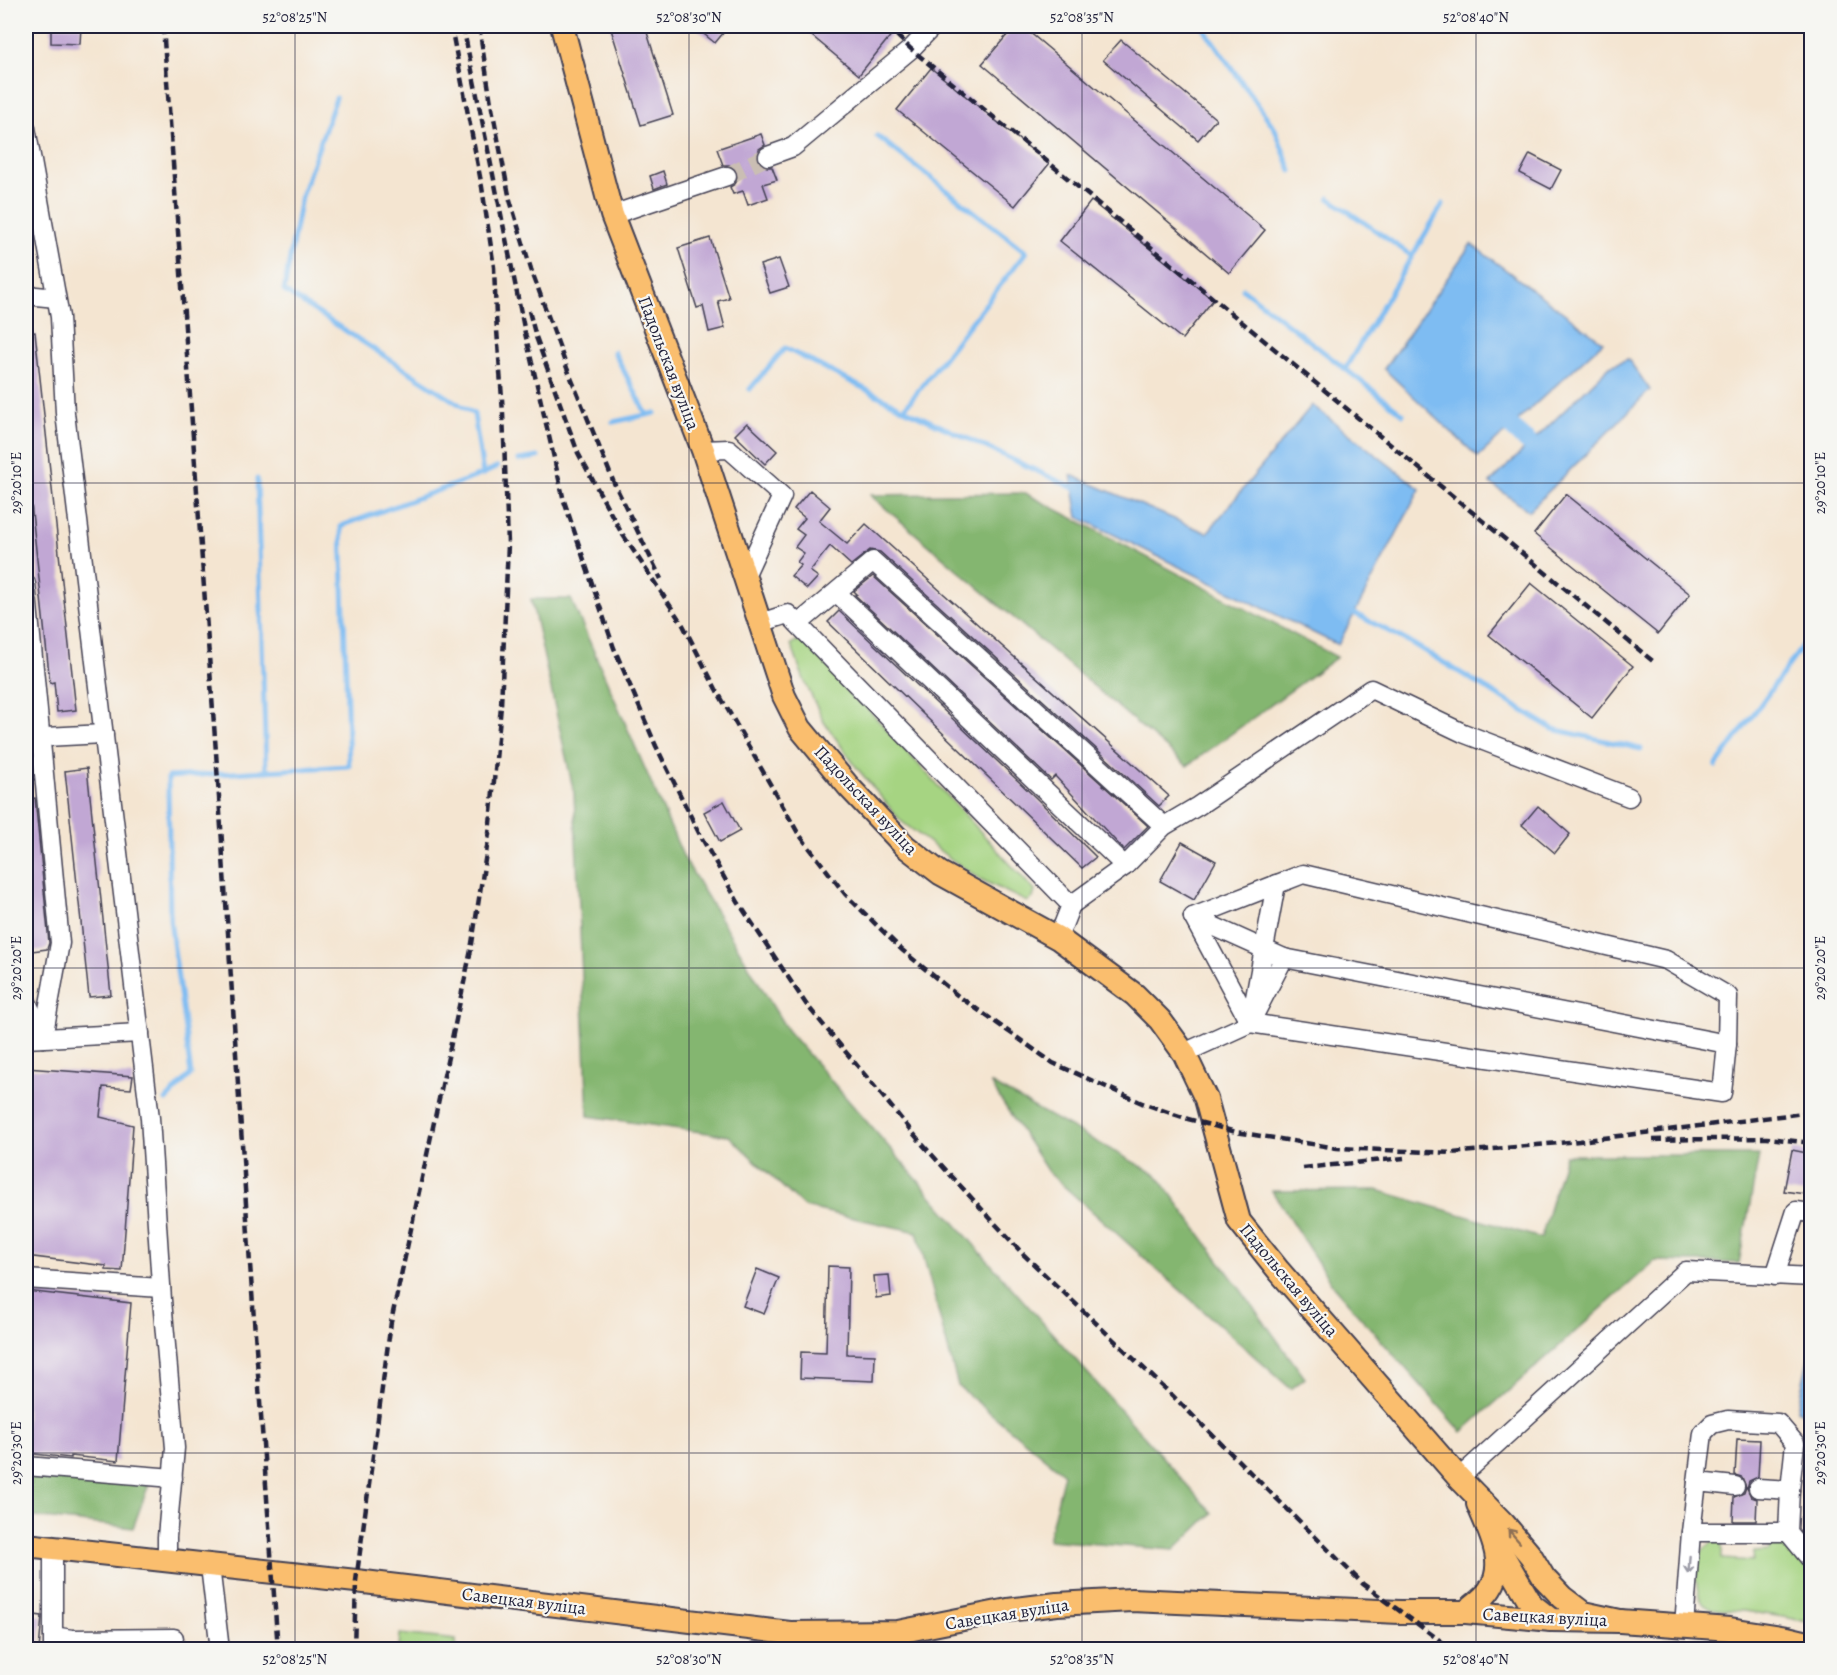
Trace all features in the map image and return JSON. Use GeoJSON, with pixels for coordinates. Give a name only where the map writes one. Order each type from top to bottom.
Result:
{"type":"FeatureCollection","features":[{"type":"Feature","properties":{"kind":"main road","name":"Падольская вуліца"},"geometry":{"type":"LineString","coordinates":[[562,26],[612,215],[703,450],[784,696],[800,728],[849,787],[905,846],[940,873],[1058,938],[1135,995],[1160,1020],[1184,1053],[1206,1099],[1239,1221],[1279,1271],[1466,1486],[1504,1524],[1531,1556],[1544,1578],[1562,1597],[1583,1613],[1620,1621]]}},
{"type":"Feature","properties":{"kind":"main road","name":"Падольская вуліца"},"geometry":{"type":"LineString","coordinates":[[1466,1486],[1494,1545],[1498,1570],[1490,1590],[1466,1612]]}},
{"type":"Feature","properties":{"kind":"main road"},"geometry":{"type":"LineString","coordinates":[[1487,1528],[1532,1605],[1551,1620]]}},
{"type":"Feature","properties":{"kind":"main road","name":"Савецкая вуліца"},"geometry":{"type":"LineString","coordinates":[[26,1545],[356,1581],[790,1634],[898,1632],[1008,1610],[1057,1604],[1132,1600],[1400,1612],[1466,1612],[1551,1620],[1620,1621],[1730,1629],[1812,1644]]}},
{"type":"Feature","properties":{"kind":"main road"},"geometry":{"type":"LineString","coordinates":[[1502,1615],[1522,1612],[1532,1605],[1537,1591],[1536,1573],[1531,1556]]}},
{"type":"Feature","properties":{"kind":"street"},"geometry":{"type":"LineString","coordinates":[[768,156],[793,147],[911,49],[933,26]]}},
{"type":"Feature","properties":{"kind":"street"},"geometry":{"type":"LineString","coordinates":[[26,128],[60,317],[65,412],[150,1118],[161,1288],[175,1448],[166,1537],[167,1562]]}},
{"type":"Feature","properties":{"kind":"street"},"geometry":{"type":"LineString","coordinates":[[612,215],[727,176]]}},
{"type":"Feature","properties":{"kind":"street"},"geometry":{"type":"LineString","coordinates":[[26,295],[56,298]]}},
{"type":"Feature","properties":{"kind":"street"},"geometry":{"type":"LineString","coordinates":[[703,450],[729,448],[782,496],[745,576]]}},
{"type":"Feature","properties":{"kind":"street"},"geometry":{"type":"LineString","coordinates":[[798,624],[873,561],[1164,826]]}},
{"type":"Feature","properties":{"kind":"street"},"geometry":{"type":"LineString","coordinates":[[26,584],[33,738],[60,943],[34,1039]]}},
{"type":"Feature","properties":{"kind":"street"},"geometry":{"type":"LineString","coordinates":[[837,593],[1125,866]]}},
{"type":"Feature","properties":{"kind":"street"},"geometry":{"type":"LineString","coordinates":[[760,623],[788,614],[1071,905]]}},
{"type":"Feature","properties":{"kind":"street"},"geometry":{"type":"LineString","coordinates":[[1058,938],[1071,905],[1125,866],[1164,826],[1198,806],[1371,689],[1463,733],[1629,797]]}},
{"type":"Feature","properties":{"kind":"street"},"geometry":{"type":"LineString","coordinates":[[33,738],[104,734]]}},
{"type":"Feature","properties":{"kind":"street"},"geometry":{"type":"LineString","coordinates":[[1184,1053],[1250,1023],[1722,1093],[1727,1044],[1728,996],[1666,960],[1303,874],[1193,916]]}},
{"type":"Feature","properties":{"kind":"street"},"geometry":{"type":"LineString","coordinates":[[1250,1023],[1276,884]]}},
{"type":"Feature","properties":{"kind":"street"},"geometry":{"type":"LineString","coordinates":[[1193,916],[1284,958],[1727,1044]]}},
{"type":"Feature","properties":{"kind":"street"},"geometry":{"type":"LineString","coordinates":[[1193,916],[1250,1023]]}},
{"type":"Feature","properties":{"kind":"street"},"geometry":{"type":"LineString","coordinates":[[1250,1023],[1284,958]]}},
{"type":"Feature","properties":{"kind":"street"},"geometry":{"type":"LineString","coordinates":[[26,1000],[34,1039]]}},
{"type":"Feature","properties":{"kind":"street"},"geometry":{"type":"LineString","coordinates":[[34,1039],[140,1032]]}},
{"type":"Feature","properties":{"kind":"street"},"geometry":{"type":"LineString","coordinates":[[1775,1275],[1796,1211],[1812,1213]]}},
{"type":"Feature","properties":{"kind":"street"},"geometry":{"type":"LineString","coordinates":[[1466,1486],[1686,1271],[1812,1277]]}},
{"type":"Feature","properties":{"kind":"street"},"geometry":{"type":"LineString","coordinates":[[26,1279],[161,1288]]}},
{"type":"Feature","properties":{"kind":"street"},"geometry":{"type":"LineString","coordinates":[[1684,1626],[1691,1532],[1703,1433],[1712,1424],[1728,1420],[1778,1423],[1795,1443],[1788,1532],[1812,1561]]}},
{"type":"Feature","properties":{"kind":"street"},"geometry":{"type":"LineString","coordinates":[[26,1466],[173,1478]]}},
{"type":"Feature","properties":{"kind":"street"},"geometry":{"type":"LineString","coordinates":[[1697,1482],[1735,1486]]}},
{"type":"Feature","properties":{"kind":"street"},"geometry":{"type":"LineString","coordinates":[[1758,1488],[1790,1490]]}},
{"type":"Feature","properties":{"kind":"street"},"geometry":{"type":"LineString","coordinates":[[1691,1532],[1788,1532]]}},
{"type":"Feature","properties":{"kind":"street"},"geometry":{"type":"LineString","coordinates":[[52,1548],[53,1643],[72,1638],[174,1638]]}},
{"type":"Feature","properties":{"kind":"street"},"geometry":{"type":"LineString","coordinates":[[210,1566],[220,1650]]}},
{"type":"Feature","properties":{"kind":"green space"},"geometry":{"type":"Polygon","coordinates":[[[1025,493],[1337,657],[1187,766],[870,495],[1025,493]]]}},
{"type":"Feature","properties":{"kind":"green space"},"geometry":{"type":"Polygon","coordinates":[[[531,599],[571,599],[684,858],[787,1030],[1212,1513],[1174,1550],[1048,1540],[1064,1474],[958,1386],[917,1232],[804,1207],[729,1136],[588,1116],[574,793],[531,599]]]}},
{"type":"Feature","properties":{"kind":"green space"},"geometry":{"type":"Polygon","coordinates":[[[796,641],[809,645],[1035,891],[1033,898],[1027,902],[982,880],[901,821],[857,768],[824,722],[804,680],[791,644],[796,641]]]}},
{"type":"Feature","properties":{"kind":"green space"},"geometry":{"type":"Polygon","coordinates":[[[990,1083],[1157,1175],[1305,1378],[1291,1389],[1048,1172],[990,1083]]]}},
{"type":"Feature","properties":{"kind":"green space"},"geometry":{"type":"Polygon","coordinates":[[[1565,1155],[1759,1155],[1739,1263],[1655,1261],[1462,1432],[1333,1286],[1272,1191],[1377,1190],[1541,1238],[1565,1155]]]}},
{"type":"Feature","properties":{"kind":"green space"},"geometry":{"type":"Polygon","coordinates":[[[26,1475],[149,1484],[133,1528],[26,1516],[26,1475]]]}},
{"type":"Feature","properties":{"kind":"green space"},"geometry":{"type":"Polygon","coordinates":[[[1716,1539],[1722,1539],[1722,1559],[1753,1561],[1754,1552],[1769,1551],[1770,1543],[1795,1549],[1811,1572],[1811,1623],[1743,1611],[1715,1609],[1703,1603],[1696,1577],[1698,1559],[1716,1539]]]}},
{"type":"Feature","properties":{"kind":"green space"},"geometry":{"type":"Polygon","coordinates":[[[400,1634],[456,1640],[456,1649],[399,1649],[400,1634]]]}},
{"type":"Feature","properties":{"kind":"water"},"geometry":{"type":"Polygon","coordinates":[[[1471,244],[1603,342],[1478,457],[1384,369],[1471,244]]]}},
{"type":"Feature","properties":{"kind":"water"},"geometry":{"type":"Polygon","coordinates":[[[1628,359],[1650,390],[1529,511],[1490,483],[1610,366],[1628,359]]]}},
{"type":"Feature","properties":{"kind":"water"},"geometry":{"type":"Polygon","coordinates":[[[1312,405],[1420,489],[1338,645],[1078,517],[1071,475],[1207,533],[1312,405]]]}},
{"type":"Feature","properties":{"kind":"water"},"geometry":{"type":"Polygon","coordinates":[[[1812,1346],[1811,1417],[1797,1410],[1812,1346]]]}},
{"type":"Feature","properties":{"kind":"building"},"geometry":{"type":"Polygon","coordinates":[[[51,26],[81,26],[80,44],[51,43],[51,26]]]}},
{"type":"Feature","properties":{"kind":"building"},"geometry":{"type":"Polygon","coordinates":[[[610,26],[645,26],[673,115],[641,125],[610,26]]]}},
{"type":"Feature","properties":{"kind":"building"},"geometry":{"type":"Polygon","coordinates":[[[694,26],[729,26],[715,43],[694,26]]]}},
{"type":"Feature","properties":{"kind":"building"},"geometry":{"type":"Polygon","coordinates":[[[800,26],[882,26],[892,34],[859,75],[800,26]]]}},
{"type":"Feature","properties":{"kind":"building"},"geometry":{"type":"Polygon","coordinates":[[[1015,26],[1022,26],[1265,230],[1229,273],[982,64],[1015,26]]]}},
{"type":"Feature","properties":{"kind":"building"},"geometry":{"type":"Polygon","coordinates":[[[1121,40],[1216,119],[1198,140],[1103,60],[1121,40]]]}},
{"type":"Feature","properties":{"kind":"building"},"geometry":{"type":"Polygon","coordinates":[[[931,68],[1049,164],[1015,206],[897,110],[931,68]]]}},
{"type":"Feature","properties":{"kind":"building"},"geometry":{"type":"Polygon","coordinates":[[[761,134],[765,145],[759,149],[757,159],[761,165],[772,167],[777,180],[763,184],[768,198],[748,205],[743,191],[733,194],[730,187],[738,179],[737,172],[730,165],[723,165],[717,149],[761,134]]]}},
{"type":"Feature","properties":{"kind":"building"},"geometry":{"type":"Polygon","coordinates":[[[1530,154],[1561,170],[1551,189],[1520,173],[1530,154]]]}},
{"type":"Feature","properties":{"kind":"building"},"geometry":{"type":"Polygon","coordinates":[[[663,171],[667,184],[654,189],[650,176],[663,171]]]}},
{"type":"Feature","properties":{"kind":"building"},"geometry":{"type":"Polygon","coordinates":[[[1091,201],[1213,300],[1182,339],[1060,241],[1091,201]]]}},
{"type":"Feature","properties":{"kind":"building"},"geometry":{"type":"Polygon","coordinates":[[[710,238],[729,298],[718,301],[725,328],[709,332],[703,306],[697,308],[678,248],[710,238]]]}},
{"type":"Feature","properties":{"kind":"building"},"geometry":{"type":"Polygon","coordinates":[[[779,259],[789,287],[770,293],[760,265],[779,259]]]}},
{"type":"Feature","properties":{"kind":"building"},"geometry":{"type":"Polygon","coordinates":[[[35,332],[76,710],[57,712],[54,682],[50,683],[26,455],[26,333],[35,332]]]}},
{"type":"Feature","properties":{"kind":"building"},"geometry":{"type":"Polygon","coordinates":[[[747,423],[777,451],[765,464],[735,435],[747,423]]]}},
{"type":"Feature","properties":{"kind":"building"},"geometry":{"type":"Polygon","coordinates":[[[810,490],[830,507],[819,521],[847,544],[866,524],[1169,796],[1159,806],[880,552],[870,550],[851,565],[830,546],[810,571],[818,577],[807,589],[791,576],[801,565],[797,562],[804,553],[795,547],[804,535],[796,529],[805,518],[794,509],[810,490]]]}},
{"type":"Feature","properties":{"kind":"building"},"geometry":{"type":"Polygon","coordinates":[[[1566,494],[1690,594],[1658,634],[1534,534],[1566,494]]]}},
{"type":"Feature","properties":{"kind":"building"},"geometry":{"type":"Polygon","coordinates":[[[873,576],[1148,826],[1124,850],[1055,776],[1051,780],[855,595],[857,594],[854,591],[873,576]]]}},
{"type":"Feature","properties":{"kind":"building"},"geometry":{"type":"Polygon","coordinates":[[[1531,583],[1633,666],[1592,718],[1489,635],[1531,583]]]}},
{"type":"Feature","properties":{"kind":"building"},"geometry":{"type":"Polygon","coordinates":[[[839,611],[1096,857],[1082,868],[828,622],[839,611]]]}},
{"type":"Feature","properties":{"kind":"building"},"geometry":{"type":"Polygon","coordinates":[[[87,768],[111,995],[89,997],[65,771],[87,768]]]}},
{"type":"Feature","properties":{"kind":"building"},"geometry":{"type":"Polygon","coordinates":[[[35,798],[49,943],[47,949],[32,951],[28,910],[26,911],[26,799],[35,798]]]}},
{"type":"Feature","properties":{"kind":"building"},"geometry":{"type":"Polygon","coordinates":[[[724,801],[740,831],[720,842],[704,812],[724,801]]]}},
{"type":"Feature","properties":{"kind":"building"},"geometry":{"type":"Polygon","coordinates":[[[1538,806],[1570,834],[1555,853],[1522,825],[1538,806]]]}},
{"type":"Feature","properties":{"kind":"building"},"geometry":{"type":"Polygon","coordinates":[[[1182,842],[1216,861],[1194,900],[1160,881],[1182,842]]]}},
{"type":"Feature","properties":{"kind":"building"},"geometry":{"type":"Polygon","coordinates":[[[26,1068],[133,1076],[131,1089],[103,1087],[100,1117],[133,1125],[122,1271],[106,1270],[106,1266],[26,1256],[26,1068]]]}},
{"type":"Feature","properties":{"kind":"building"},"geometry":{"type":"Polygon","coordinates":[[[1792,1150],[1812,1154],[1812,1195],[1784,1191],[1792,1150]]]}},
{"type":"Feature","properties":{"kind":"building"},"geometry":{"type":"Polygon","coordinates":[[[828,1266],[849,1267],[847,1354],[875,1355],[874,1381],[800,1378],[801,1352],[826,1353],[828,1266]]]}},
{"type":"Feature","properties":{"kind":"building"},"geometry":{"type":"Polygon","coordinates":[[[757,1269],[779,1278],[764,1314],[743,1306],[757,1269]]]}},
{"type":"Feature","properties":{"kind":"building"},"geometry":{"type":"Polygon","coordinates":[[[889,1275],[891,1296],[876,1298],[874,1276],[889,1275]]]}},
{"type":"Feature","properties":{"kind":"building"},"geometry":{"type":"Polygon","coordinates":[[[26,1291],[131,1303],[118,1461],[26,1453],[26,1291]]]}},
{"type":"Feature","properties":{"kind":"building"},"geometry":{"type":"Polygon","coordinates":[[[1737,1439],[1760,1440],[1758,1477],[1749,1481],[1747,1488],[1751,1497],[1757,1499],[1756,1521],[1733,1521],[1734,1497],[1744,1493],[1746,1487],[1742,1477],[1735,1475],[1737,1439]]]}},
{"type":"Feature","properties":{"kind":"building"},"geometry":{"type":"Polygon","coordinates":[[[26,1614],[42,1616],[39,1650],[26,1650],[26,1614]]]}},
{"type":"Feature","properties":{"kind":"waterway"},"geometry":{"type":"LineString","coordinates":[[1202,26],[1275,129],[1291,171]]}},
{"type":"Feature","properties":{"kind":"waterway"},"geometry":{"type":"LineString","coordinates":[[336,98],[301,197],[284,291],[474,414],[483,474]]}},
{"type":"Feature","properties":{"kind":"waterway"},"geometry":{"type":"LineString","coordinates":[[877,136],[1026,252],[904,409]]}},
{"type":"Feature","properties":{"kind":"waterway"},"geometry":{"type":"LineString","coordinates":[[1329,198],[1412,256]]}},
{"type":"Feature","properties":{"kind":"waterway"},"geometry":{"type":"LineString","coordinates":[[1345,369],[1443,204]]}},
{"type":"Feature","properties":{"kind":"waterway"},"geometry":{"type":"LineString","coordinates":[[1243,289],[1403,414]]}},
{"type":"Feature","properties":{"kind":"waterway"},"geometry":{"type":"LineString","coordinates":[[750,389],[785,348],[904,409],[1078,490]]}},
{"type":"Feature","properties":{"kind":"waterway"},"geometry":{"type":"LineString","coordinates":[[614,352],[647,415]]}},
{"type":"Feature","properties":{"kind":"waterway"},"geometry":{"type":"LineString","coordinates":[[613,422],[655,413]]}},
{"type":"Feature","properties":{"kind":"waterway"},"geometry":{"type":"LineString","coordinates":[[1511,427],[1530,444]]}},
{"type":"Feature","properties":{"kind":"waterway"},"geometry":{"type":"LineString","coordinates":[[519,460],[538,457]]}},
{"type":"Feature","properties":{"kind":"waterway"},"geometry":{"type":"LineString","coordinates":[[166,1100],[191,1074],[170,919],[168,777],[349,766],[341,526],[497,467]]}},
{"type":"Feature","properties":{"kind":"waterway"},"geometry":{"type":"LineString","coordinates":[[257,479],[266,771]]}},
{"type":"Feature","properties":{"kind":"waterway"},"geometry":{"type":"LineString","coordinates":[[1350,611],[1413,644],[1553,729],[1641,749]]}},
{"type":"Feature","properties":{"kind":"waterway"},"geometry":{"type":"LineString","coordinates":[[1716,766],[1812,633]]}},
{"type":"Feature","properties":{"kind":"tunnel"},"geometry":{"type":"LineString","coordinates":[[727,176],[768,156]]}},
{"type":"Feature","properties":{"kind":"railway"},"geometry":{"type":"LineString","coordinates":[[163,26],[278,1650]]}},
{"type":"Feature","properties":{"kind":"railway"},"geometry":{"type":"LineString","coordinates":[[354,1650],[356,1581],[391,1322],[471,950],[489,834],[501,706],[508,544],[494,267],[482,187],[451,26]]}},
{"type":"Feature","properties":{"kind":"railway"},"geometry":{"type":"LineString","coordinates":[[463,26],[525,333],[564,501],[614,648],[656,746],[700,835],[738,902],[806,1004],[923,1145],[1023,1254],[1173,1396],[1363,1584],[1453,1650]]}},
{"type":"Feature","properties":{"kind":"railway"},"geometry":{"type":"LineString","coordinates":[[479,26],[510,200],[531,269],[567,368],[614,483],[661,579]]}},
{"type":"Feature","properties":{"kind":"railway"},"geometry":{"type":"LineString","coordinates":[[887,26],[911,49],[1655,663]]}},
{"type":"Feature","properties":{"kind":"railway"},"geometry":{"type":"LineString","coordinates":[[529,311],[536,337],[578,453],[621,532],[683,625],[716,689],[798,833],[845,894],[902,950],[957,995],[1053,1063],[1142,1103],[1188,1119],[1236,1132],[1337,1148],[1452,1153],[1579,1141],[1812,1112]]}},
{"type":"Feature","properties":{"kind":"railway"},"geometry":{"type":"LineString","coordinates":[[1653,1140],[1767,1138],[1812,1143]]}},
{"type":"Feature","properties":{"kind":"railway"},"geometry":{"type":"LineString","coordinates":[[1303,1168],[1404,1158]]}}]}
